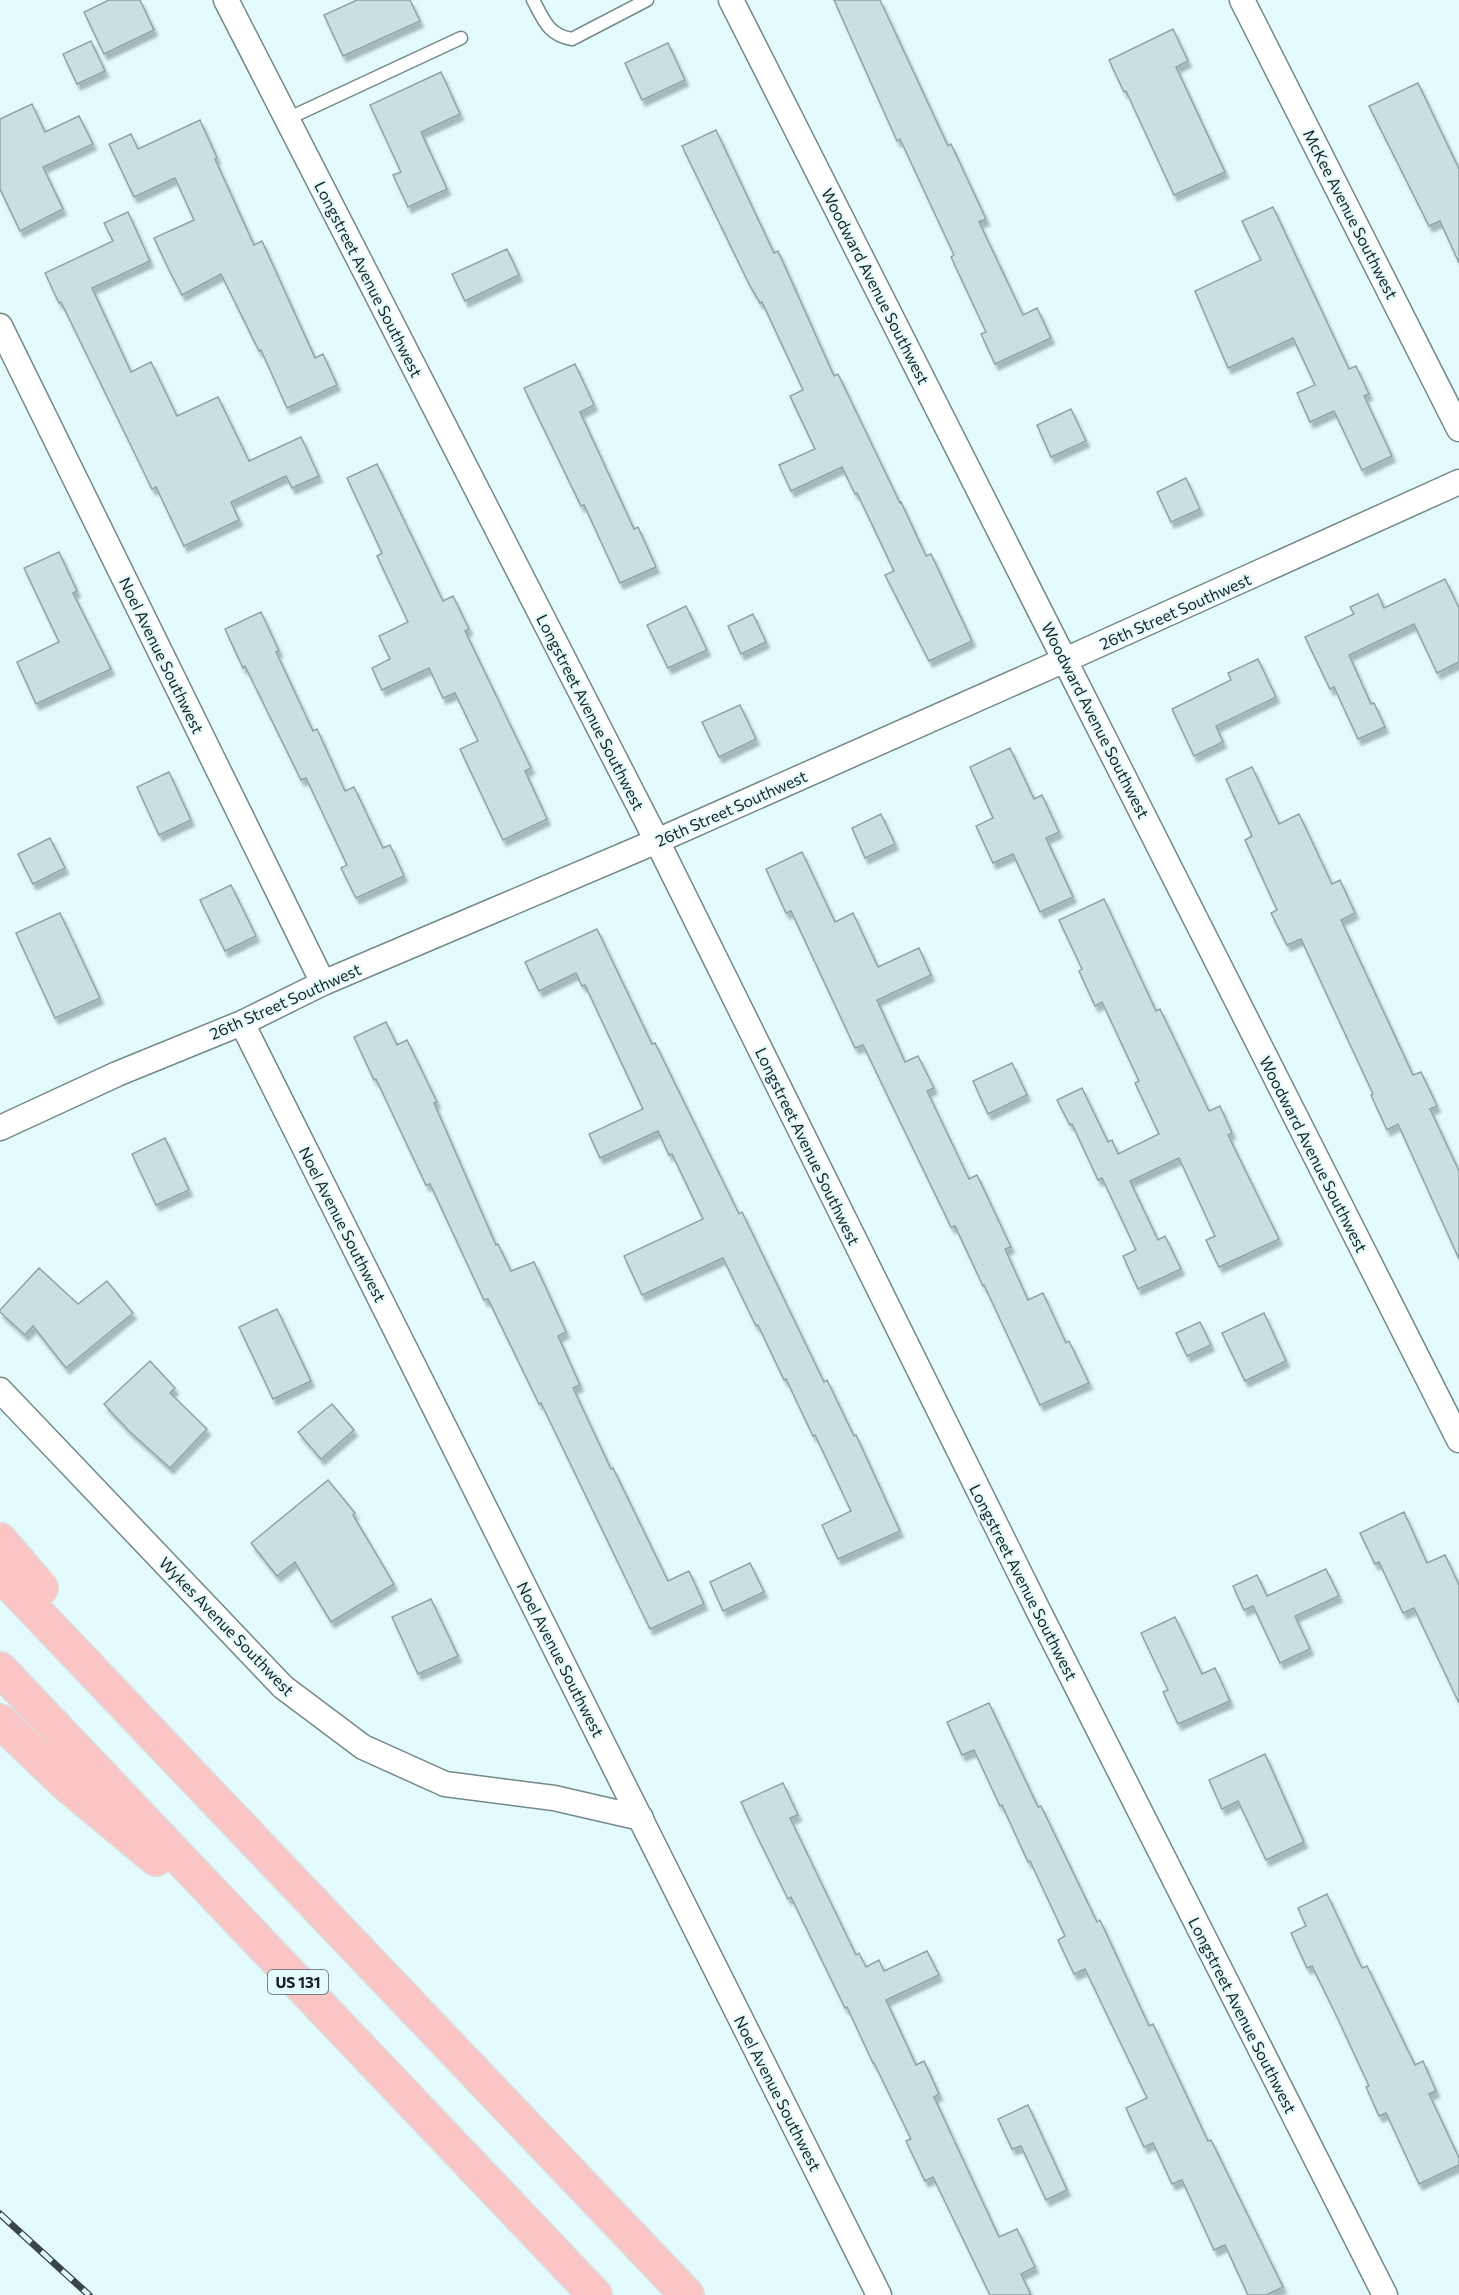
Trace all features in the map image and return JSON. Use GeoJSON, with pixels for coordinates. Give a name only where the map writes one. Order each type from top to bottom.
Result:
{"type":"FeatureCollection","features":[{"type":"Feature","properties":{"kind":"highway"},"geometry":{"type":"LineString","coordinates":[[0,1540],[249,1835]]}},
{"type":"Feature","properties":{"kind":"highway"},"geometry":{"type":"LineString","coordinates":[[0,1574],[687,2295]]}},
{"type":"Feature","properties":{"kind":"highway","name":"US 131"},"geometry":{"type":"LineString","coordinates":[[0,1669],[596,2295]]}},
{"type":"Feature","properties":{"kind":"highway"},"geometry":{"type":"LineString","coordinates":[[0,1721],[67,1785],[275,1957]]}},
{"type":"Feature","properties":{"kind":"street","name":"Longstreet Avenue Southwest"},"geometry":{"type":"LineString","coordinates":[[226,0],[657,841],[1033,1601],[1385,2295]]}},
{"type":"Feature","properties":{"kind":"street","name":"Woodward Avenue Southwest"},"geometry":{"type":"LineString","coordinates":[[731,0],[1459,1440]]}},
{"type":"Feature","properties":{"kind":"street","name":"McKee Avenue Southwest"},"geometry":{"type":"LineString","coordinates":[[1242,0],[1459,429]]}},
{"type":"Feature","properties":{"kind":"street","name":"Noel Avenue Southwest"},"geometry":{"type":"LineString","coordinates":[[0,326],[323,983]]}},
{"type":"Feature","properties":{"kind":"street","name":"26th Street Southwest"},"geometry":{"type":"LineString","coordinates":[[1,1125],[242,1023],[323,983],[657,841],[1459,482]]}},
{"type":"Feature","properties":{"kind":"street","name":"Noel Avenue Southwest"},"geometry":{"type":"LineString","coordinates":[[242,1023],[879,2295]]}},
{"type":"Feature","properties":{"kind":"street","name":"Wykes Avenue Southwest"},"geometry":{"type":"LineString","coordinates":[[0,1390],[283,1687],[363,1747],[445,1784],[554,1798],[640,1818]]}},
{"type":"Feature","properties":{"kind":"lane"},"geometry":{"type":"LineString","coordinates":[[533,0],[548,28],[560,37],[572,39],[647,0]]}},
{"type":"Feature","properties":{"kind":"lane"},"geometry":{"type":"LineString","coordinates":[[287,119],[461,38]]}},
{"type":"Feature","properties":{"kind":"building"},"geometry":{"type":"Polygon","coordinates":[[[109,0],[140,0],[154,30],[104,54],[84,12],[109,0]]]}},
{"type":"Feature","properties":{"kind":"building"},"geometry":{"type":"Polygon","coordinates":[[[357,0],[410,0],[420,21],[343,56],[324,15],[357,0]]]}},
{"type":"Feature","properties":{"kind":"building"},"geometry":{"type":"Polygon","coordinates":[[[834,0],[880,0],[948,146],[951,144],[986,219],[979,222],[1023,315],[1037,308],[1051,338],[995,364],[981,334],[986,332],[951,257],[954,255],[900,139],[897,141],[834,0]]]}},
{"type":"Feature","properties":{"kind":"building"},"geometry":{"type":"Polygon","coordinates":[[[1173,29],[1188,61],[1176,67],[1225,172],[1174,195],[1126,91],[1124,92],[1109,60],[1173,29]]]}},
{"type":"Feature","properties":{"kind":"building"},"geometry":{"type":"Polygon","coordinates":[[[91,41],[105,71],[77,84],[63,54],[91,41]]]}},
{"type":"Feature","properties":{"kind":"building"},"geometry":{"type":"Polygon","coordinates":[[[668,43],[685,80],[642,100],[625,63],[668,43]]]}},
{"type":"Feature","properties":{"kind":"building"},"geometry":{"type":"Polygon","coordinates":[[[441,72],[460,114],[421,132],[447,189],[408,207],[393,175],[401,172],[370,105],[441,72]]]}},
{"type":"Feature","properties":{"kind":"building"},"geometry":{"type":"Polygon","coordinates":[[[1418,83],[1459,169],[1459,263],[1440,221],[1429,226],[1369,106],[1418,83]]]}},
{"type":"Feature","properties":{"kind":"building"},"geometry":{"type":"Polygon","coordinates":[[[32,104],[45,132],[79,116],[93,144],[43,167],[63,209],[20,231],[0,189],[0,119],[32,104]]]}},
{"type":"Feature","properties":{"kind":"building"},"geometry":{"type":"Polygon","coordinates":[[[200,120],[254,245],[262,241],[315,358],[323,354],[337,385],[287,408],[261,350],[259,351],[221,274],[182,295],[169,270],[154,238],[194,220],[175,178],[134,197],[109,144],[131,134],[138,149],[200,120]]]}},
{"type":"Feature","properties":{"kind":"building"},"geometry":{"type":"Polygon","coordinates":[[[716,130],[774,253],[778,251],[834,376],[838,374],[926,556],[931,554],[972,641],[929,661],[885,575],[894,571],[842,467],[791,491],[779,465],[815,449],[790,396],[803,390],[762,302],[760,303],[750,286],[682,146],[716,130]]]}},
{"type":"Feature","properties":{"kind":"building"},"geometry":{"type":"Polygon","coordinates":[[[1273,207],[1349,369],[1356,366],[1369,394],[1364,396],[1392,456],[1362,470],[1334,411],[1310,422],[1297,393],[1315,385],[1293,338],[1228,368],[1195,291],[1261,260],[1242,221],[1273,207]]]}},
{"type":"Feature","properties":{"kind":"building"},"geometry":{"type":"Polygon","coordinates":[[[128,212],[150,261],[92,288],[131,372],[151,362],[177,416],[218,397],[249,461],[301,437],[319,476],[292,488],[286,476],[231,502],[239,520],[184,546],[156,487],[152,489],[45,273],[113,241],[104,223],[128,212]]]}},
{"type":"Feature","properties":{"kind":"building"},"geometry":{"type":"Polygon","coordinates":[[[507,249],[519,275],[465,301],[452,274],[507,249]]]}},
{"type":"Feature","properties":{"kind":"building"},"geometry":{"type":"Polygon","coordinates":[[[575,364],[594,405],[580,412],[634,529],[638,527],[656,567],[620,583],[584,505],[581,506],[524,388],[575,364]]]}},
{"type":"Feature","properties":{"kind":"building"},"geometry":{"type":"Polygon","coordinates":[[[1071,409],[1086,441],[1051,457],[1037,425],[1071,409]]]}},
{"type":"Feature","properties":{"kind":"building"},"geometry":{"type":"Polygon","coordinates":[[[377,464],[443,601],[453,596],[469,629],[465,631],[531,768],[525,771],[547,819],[503,840],[460,749],[478,741],[455,693],[443,698],[429,668],[382,690],[372,668],[390,659],[379,636],[408,622],[377,556],[382,553],[347,478],[377,464]]]}},
{"type":"Feature","properties":{"kind":"building"},"geometry":{"type":"Polygon","coordinates":[[[1186,478],[1200,509],[1171,522],[1157,492],[1186,478]]]}},
{"type":"Feature","properties":{"kind":"building"},"geometry":{"type":"Polygon","coordinates":[[[59,552],[77,591],[73,593],[111,669],[36,704],[17,662],[59,642],[24,568],[59,552]]]}},
{"type":"Feature","properties":{"kind":"building"},"geometry":{"type":"Polygon","coordinates":[[[1445,579],[1459,608],[1459,662],[1437,673],[1414,624],[1349,655],[1371,704],[1374,703],[1385,727],[1358,739],[1334,687],[1330,689],[1305,637],[1354,614],[1350,607],[1378,594],[1384,608],[1445,579]]]}},
{"type":"Feature","properties":{"kind":"building"},"geometry":{"type":"Polygon","coordinates":[[[686,606],[707,650],[668,668],[647,625],[686,606]]]}},
{"type":"Feature","properties":{"kind":"building"},"geometry":{"type":"Polygon","coordinates":[[[261,612],[279,651],[276,652],[313,731],[317,729],[345,791],[354,787],[383,848],[390,845],[404,876],[356,898],[341,868],[347,865],[306,778],[301,780],[225,629],[261,612]]]}},
{"type":"Feature","properties":{"kind":"building"},"geometry":{"type":"Polygon","coordinates":[[[753,614],[766,642],[741,654],[728,626],[753,614]]]}},
{"type":"Feature","properties":{"kind":"building"},"geometry":{"type":"Polygon","coordinates":[[[1258,659],[1276,697],[1216,726],[1223,742],[1194,756],[1172,709],[1231,680],[1228,673],[1258,659]]]}},
{"type":"Feature","properties":{"kind":"building"},"geometry":{"type":"Polygon","coordinates":[[[740,705],[756,739],[719,757],[702,722],[740,705]]]}},
{"type":"Feature","properties":{"kind":"building"},"geometry":{"type":"Polygon","coordinates":[[[1010,748],[1034,799],[1042,795],[1059,832],[1046,838],[1073,897],[1040,912],[1013,854],[993,863],[976,826],[993,818],[970,767],[1010,748]]]}},
{"type":"Feature","properties":{"kind":"building"},"geometry":{"type":"Polygon","coordinates":[[[1252,767],[1279,824],[1299,814],[1332,884],[1340,880],[1355,913],[1341,920],[1413,1075],[1421,1072],[1437,1106],[1430,1109],[1459,1171],[1459,1259],[1398,1124],[1387,1130],[1371,1095],[1373,1094],[1301,939],[1287,945],[1271,913],[1277,910],[1245,840],[1252,836],[1226,779],[1252,767]]]}},
{"type":"Feature","properties":{"kind":"building"},"geometry":{"type":"Polygon","coordinates":[[[169,772],[191,820],[159,835],[137,787],[169,772]]]}},
{"type":"Feature","properties":{"kind":"building"},"geometry":{"type":"Polygon","coordinates":[[[881,814],[895,844],[865,858],[852,828],[881,814]]]}},
{"type":"Feature","properties":{"kind":"building"},"geometry":{"type":"Polygon","coordinates":[[[50,838],[65,868],[33,884],[18,854],[50,838]]]}},
{"type":"Feature","properties":{"kind":"building"},"geometry":{"type":"Polygon","coordinates":[[[802,852],[835,922],[853,913],[878,967],[919,948],[931,975],[877,1000],[905,1062],[918,1056],[934,1088],[927,1091],[969,1179],[977,1175],[1011,1247],[1005,1249],[1028,1300],[1043,1293],[1066,1343],[1069,1341],[1089,1383],[1040,1405],[955,1226],[951,1227],[863,1045],[855,1048],[791,911],[786,913],[766,869],[802,852]]]}},
{"type":"Feature","properties":{"kind":"building"},"geometry":{"type":"Polygon","coordinates":[[[231,885],[256,936],[225,951],[200,900],[231,885]]]}},
{"type":"Feature","properties":{"kind":"building"},"geometry":{"type":"Polygon","coordinates":[[[1104,899],[1156,1011],[1160,1009],[1209,1111],[1220,1106],[1232,1133],[1228,1135],[1279,1239],[1219,1267],[1206,1240],[1215,1236],[1179,1158],[1130,1181],[1158,1240],[1165,1236],[1181,1269],[1138,1289],[1123,1256],[1136,1250],[1102,1178],[1098,1180],[1072,1124],[1070,1125],[1057,1100],[1082,1088],[1108,1142],[1112,1140],[1118,1154],[1159,1134],[1135,1083],[1139,1081],[1102,1002],[1095,1006],[1079,971],[1082,969],[1059,920],[1104,899]]]}},
{"type":"Feature","properties":{"kind":"building"},"geometry":{"type":"Polygon","coordinates":[[[60,913],[100,998],[55,1018],[16,933],[60,913]]]}},
{"type":"Feature","properties":{"kind":"building"},"geometry":{"type":"Polygon","coordinates":[[[597,929],[652,1044],[655,1043],[739,1214],[742,1212],[824,1382],[827,1380],[854,1436],[856,1435],[900,1531],[838,1559],[822,1525],[851,1511],[815,1435],[813,1436],[723,1258],[642,1295],[624,1256],[703,1219],[672,1154],[669,1155],[658,1131],[600,1158],[589,1134],[643,1109],[585,985],[582,986],[576,973],[539,991],[525,962],[597,929]]]}},
{"type":"Feature","properties":{"kind":"building"},"geometry":{"type":"Polygon","coordinates":[[[386,1022],[397,1045],[407,1040],[437,1102],[434,1103],[496,1245],[498,1244],[511,1271],[534,1262],[566,1332],[558,1336],[580,1385],[573,1388],[668,1581],[689,1571],[704,1604],[650,1629],[541,1403],[539,1404],[488,1299],[484,1300],[430,1184],[426,1185],[354,1037],[386,1022]]]}},
{"type":"Feature","properties":{"kind":"building"},"geometry":{"type":"Polygon","coordinates":[[[1012,1063],[1027,1095],[988,1114],[973,1081],[1012,1063]]]}},
{"type":"Feature","properties":{"kind":"building"},"geometry":{"type":"Polygon","coordinates":[[[165,1138],[189,1190],[156,1205],[132,1154],[165,1138]]]}},
{"type":"Feature","properties":{"kind":"building"},"geometry":{"type":"Polygon","coordinates":[[[39,1268],[78,1304],[107,1281],[133,1313],[66,1368],[33,1326],[25,1335],[0,1312],[39,1268]]]}},
{"type":"Feature","properties":{"kind":"building"},"geometry":{"type":"Polygon","coordinates":[[[277,1309],[311,1381],[273,1399],[239,1327],[277,1309]]]}},
{"type":"Feature","properties":{"kind":"building"},"geometry":{"type":"Polygon","coordinates":[[[1264,1313],[1286,1361],[1245,1381],[1222,1333],[1264,1313]]]}},
{"type":"Feature","properties":{"kind":"building"},"geometry":{"type":"Polygon","coordinates":[[[1200,1322],[1211,1345],[1187,1356],[1176,1333],[1200,1322]]]}},
{"type":"Feature","properties":{"kind":"building"},"geometry":{"type":"Polygon","coordinates":[[[150,1361],[175,1388],[170,1393],[207,1429],[170,1468],[129,1431],[104,1404],[150,1361]]]}},
{"type":"Feature","properties":{"kind":"building"},"geometry":{"type":"Polygon","coordinates":[[[332,1404],[354,1430],[321,1459],[298,1432],[332,1404]]]}},
{"type":"Feature","properties":{"kind":"building"},"geometry":{"type":"Polygon","coordinates":[[[328,1480],[355,1513],[353,1515],[394,1584],[331,1622],[295,1562],[277,1576],[251,1543],[328,1480]]]}},
{"type":"Feature","properties":{"kind":"building"},"geometry":{"type":"Polygon","coordinates":[[[1404,1512],[1427,1563],[1445,1555],[1459,1585],[1459,1703],[1414,1608],[1403,1613],[1379,1562],[1375,1564],[1360,1533],[1404,1512]]]}},
{"type":"Feature","properties":{"kind":"building"},"geometry":{"type":"Polygon","coordinates":[[[750,1563],[764,1592],[723,1611],[710,1582],[750,1563]]]}},
{"type":"Feature","properties":{"kind":"building"},"geometry":{"type":"Polygon","coordinates":[[[1326,1569],[1339,1596],[1295,1616],[1310,1649],[1280,1663],[1253,1606],[1244,1610],[1233,1586],[1257,1575],[1267,1596],[1326,1569]]]}},
{"type":"Feature","properties":{"kind":"building"},"geometry":{"type":"Polygon","coordinates":[[[431,1599],[458,1656],[418,1674],[392,1617],[431,1599]]]}},
{"type":"Feature","properties":{"kind":"building"},"geometry":{"type":"Polygon","coordinates":[[[1175,1617],[1202,1674],[1215,1668],[1230,1701],[1178,1724],[1163,1692],[1168,1690],[1141,1633],[1175,1617]]]}},
{"type":"Feature","properties":{"kind":"building"},"geometry":{"type":"Polygon","coordinates":[[[989,1703],[1038,1807],[1041,1806],[1097,1922],[1100,1920],[1149,2026],[1153,2024],[1208,2141],[1211,2140],[1283,2287],[1266,2295],[1248,2295],[1225,2245],[1214,2250],[1182,2180],[1172,2184],[1153,2143],[1144,2147],[1126,2108],[1147,2098],[1085,1969],[1074,1974],[1058,1940],[1065,1936],[974,1750],[962,1755],[947,1722],[989,1703]]]}},
{"type":"Feature","properties":{"kind":"building"},"geometry":{"type":"Polygon","coordinates":[[[1265,1754],[1304,1842],[1266,1860],[1238,1801],[1222,1809],[1209,1780],[1265,1754]]]}},
{"type":"Feature","properties":{"kind":"building"},"geometry":{"type":"Polygon","coordinates":[[[783,1783],[798,1815],[790,1818],[856,1955],[859,1953],[866,1967],[879,1960],[884,1971],[927,1951],[939,1975],[886,2000],[916,2065],[924,2061],[939,2094],[934,2097],[999,2237],[1017,2229],[1035,2267],[1021,2274],[1031,2295],[990,2295],[933,2177],[925,2181],[906,2141],[911,2139],[847,2007],[845,2008],[791,1897],[788,1899],[756,1834],[741,1802],[783,1783]]]}},
{"type":"Feature","properties":{"kind":"building"},"geometry":{"type":"Polygon","coordinates":[[[1327,1894],[1362,1968],[1367,1966],[1415,2065],[1423,2061],[1436,2091],[1429,2094],[1459,2158],[1459,2165],[1419,2184],[1386,2113],[1379,2116],[1366,2087],[1369,2086],[1337,2017],[1312,1966],[1307,1968],[1291,1933],[1306,1926],[1298,1908],[1327,1894]]]}},
{"type":"Feature","properties":{"kind":"building"},"geometry":{"type":"Polygon","coordinates":[[[1028,2105],[1067,2190],[1046,2200],[1021,2146],[1012,2149],[998,2119],[1028,2105]]]}},
{"type":"Feature","properties":{"kind":"railway"},"geometry":{"type":"LineString","coordinates":[[0,2214],[89,2295]]}}]}
